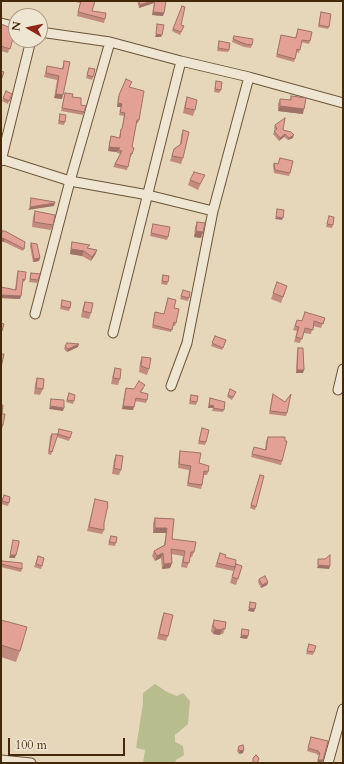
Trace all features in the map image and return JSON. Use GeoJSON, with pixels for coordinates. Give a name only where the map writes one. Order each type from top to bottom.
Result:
{"type":"FeatureCollection","features":[{"type":"Feature","properties":{"kind":"street"},"geometry":{"type":"LineString","coordinates":[[48,33],[110,42],[249,77],[343,103]]}},
{"type":"Feature","properties":{"kind":"street"},"geometry":{"type":"LineString","coordinates":[[35,314],[70,181],[110,42]]}},
{"type":"Feature","properties":{"kind":"street"},"geometry":{"type":"LineString","coordinates":[[29,48],[1,159],[70,181],[148,196],[213,211]]}},
{"type":"Feature","properties":{"kind":"street"},"geometry":{"type":"LineString","coordinates":[[113,333],[181,61]]}},
{"type":"Feature","properties":{"kind":"street"},"geometry":{"type":"LineString","coordinates":[[171,386],[187,343],[213,211],[249,77]]}},
{"type":"Feature","properties":{"kind":"street"},"geometry":{"type":"LineString","coordinates":[[338,390],[343,369]]}},
{"type":"Feature","properties":{"kind":"street"},"geometry":{"type":"LineString","coordinates":[[328,763],[343,709]]}},
{"type":"Feature","properties":{"kind":"street"},"geometry":{"type":"LineString","coordinates":[[1,760],[31,763]]}},
{"type":"Feature","properties":{"kind":"green space"},"geometry":{"type":"Polygon","coordinates":[[[155,684],[167,692],[177,696],[183,693],[190,701],[188,724],[175,735],[175,742],[183,746],[184,755],[176,760],[175,763],[143,763],[145,750],[136,748],[143,703],[143,693],[155,684]]]}},
{"type":"Feature","properties":{"kind":"building"},"geometry":{"type":"Polygon","coordinates":[[[81,1],[95,1],[92,11],[106,13],[105,19],[78,12],[81,1]]]}},
{"type":"Feature","properties":{"kind":"building"},"geometry":{"type":"Polygon","coordinates":[[[139,1],[152,1],[140,5],[139,1]]]}},
{"type":"Feature","properties":{"kind":"building"},"geometry":{"type":"Polygon","coordinates":[[[155,1],[166,1],[164,13],[153,12],[155,1]]]}},
{"type":"Feature","properties":{"kind":"building"},"geometry":{"type":"Polygon","coordinates":[[[182,6],[185,7],[181,25],[184,26],[181,32],[173,29],[182,6]]]}},
{"type":"Feature","properties":{"kind":"building"},"geometry":{"type":"Polygon","coordinates":[[[321,12],[331,14],[329,27],[319,25],[321,12]]]}},
{"type":"Feature","properties":{"kind":"building"},"geometry":{"type":"Polygon","coordinates":[[[1,24],[8,27],[8,48],[10,48],[10,49],[1,46],[1,24]]]}},
{"type":"Feature","properties":{"kind":"building"},"geometry":{"type":"Polygon","coordinates":[[[157,24],[164,25],[162,35],[156,34],[157,24]]]}},
{"type":"Feature","properties":{"kind":"building"},"geometry":{"type":"Polygon","coordinates":[[[298,29],[312,32],[310,41],[302,40],[300,50],[297,49],[295,59],[277,54],[281,35],[296,38],[298,29]]]}},
{"type":"Feature","properties":{"kind":"building"},"geometry":{"type":"Polygon","coordinates":[[[234,36],[253,39],[252,45],[233,39],[234,36]]]}},
{"type":"Feature","properties":{"kind":"building"},"geometry":{"type":"Polygon","coordinates":[[[219,41],[230,43],[229,50],[218,48],[219,41]]]}},
{"type":"Feature","properties":{"kind":"building"},"geometry":{"type":"Polygon","coordinates":[[[64,61],[70,62],[63,95],[56,94],[59,76],[46,73],[47,66],[63,69],[64,61]]]}},
{"type":"Feature","properties":{"kind":"building"},"geometry":{"type":"Polygon","coordinates":[[[89,68],[95,69],[93,77],[87,75],[89,68]]]}},
{"type":"Feature","properties":{"kind":"building"},"geometry":{"type":"Polygon","coordinates":[[[1,71],[4,72],[2,78],[1,78],[1,71]]]}},
{"type":"Feature","properties":{"kind":"building"},"geometry":{"type":"Polygon","coordinates":[[[126,79],[132,82],[129,87],[144,91],[132,147],[134,148],[132,154],[131,153],[128,167],[115,164],[122,151],[118,150],[120,148],[109,147],[111,136],[120,138],[125,113],[120,112],[122,104],[118,103],[119,95],[126,79]]]}},
{"type":"Feature","properties":{"kind":"building"},"geometry":{"type":"Polygon","coordinates":[[[216,81],[222,82],[221,90],[215,89],[216,81]]]}},
{"type":"Feature","properties":{"kind":"building"},"geometry":{"type":"Polygon","coordinates":[[[6,91],[12,94],[9,101],[3,98],[6,91]]]}},
{"type":"Feature","properties":{"kind":"building"},"geometry":{"type":"Polygon","coordinates":[[[65,93],[73,94],[72,97],[81,98],[81,105],[86,106],[84,112],[62,108],[65,93]]]}},
{"type":"Feature","properties":{"kind":"building"},"geometry":{"type":"Polygon","coordinates":[[[291,96],[306,98],[304,109],[280,106],[280,99],[291,100],[291,96]]]}},
{"type":"Feature","properties":{"kind":"building"},"geometry":{"type":"Polygon","coordinates":[[[187,97],[197,100],[195,110],[185,108],[187,97]]]}},
{"type":"Feature","properties":{"kind":"building"},"geometry":{"type":"Polygon","coordinates":[[[60,114],[66,115],[65,122],[59,121],[60,114]]]}},
{"type":"Feature","properties":{"kind":"building"},"geometry":{"type":"Polygon","coordinates":[[[285,118],[283,130],[291,132],[294,135],[289,138],[285,134],[280,138],[274,131],[277,129],[275,125],[285,118]]]}},
{"type":"Feature","properties":{"kind":"building"},"geometry":{"type":"Polygon","coordinates":[[[183,130],[189,132],[183,158],[172,156],[174,149],[181,144],[183,130]]]}},
{"type":"Feature","properties":{"kind":"building"},"geometry":{"type":"Polygon","coordinates":[[[280,158],[293,161],[290,173],[275,170],[274,163],[278,164],[280,158]]]}},
{"type":"Feature","properties":{"kind":"building"},"geometry":{"type":"Polygon","coordinates":[[[194,172],[205,175],[200,184],[190,180],[194,172]]]}},
{"type":"Feature","properties":{"kind":"building"},"geometry":{"type":"Polygon","coordinates":[[[31,198],[55,202],[55,203],[30,207],[31,198]]]}},
{"type":"Feature","properties":{"kind":"building"},"geometry":{"type":"Polygon","coordinates":[[[277,209],[284,210],[283,218],[276,217],[277,209]]]}},
{"type":"Feature","properties":{"kind":"building"},"geometry":{"type":"Polygon","coordinates":[[[35,211],[55,215],[53,225],[34,222],[35,211]]]}},
{"type":"Feature","properties":{"kind":"building"},"geometry":{"type":"Polygon","coordinates":[[[329,216],[334,217],[333,225],[327,224],[329,216]]]}},
{"type":"Feature","properties":{"kind":"building"},"geometry":{"type":"Polygon","coordinates":[[[197,222],[205,223],[203,232],[196,231],[197,222]]]}},
{"type":"Feature","properties":{"kind":"building"},"geometry":{"type":"Polygon","coordinates":[[[153,224],[170,227],[168,237],[151,233],[153,224]]]}},
{"type":"Feature","properties":{"kind":"building"},"geometry":{"type":"Polygon","coordinates":[[[2,231],[5,231],[25,242],[24,249],[1,238],[2,231]]]}},
{"type":"Feature","properties":{"kind":"building"},"geometry":{"type":"Polygon","coordinates":[[[72,242],[90,245],[87,248],[97,250],[92,257],[84,251],[71,249],[72,242]]]}},
{"type":"Feature","properties":{"kind":"building"},"geometry":{"type":"Polygon","coordinates":[[[31,243],[37,244],[40,258],[34,259],[31,243]]]}},
{"type":"Feature","properties":{"kind":"building"},"geometry":{"type":"Polygon","coordinates":[[[18,271],[26,272],[25,280],[23,279],[21,296],[1,295],[1,287],[16,290],[18,271]]]}},
{"type":"Feature","properties":{"kind":"building"},"geometry":{"type":"Polygon","coordinates":[[[31,273],[40,274],[38,280],[30,279],[31,273]]]}},
{"type":"Feature","properties":{"kind":"building"},"geometry":{"type":"Polygon","coordinates":[[[163,275],[169,276],[168,282],[162,281],[163,275]]]}},
{"type":"Feature","properties":{"kind":"building"},"geometry":{"type":"Polygon","coordinates":[[[277,282],[287,286],[283,297],[273,293],[277,282]]]}},
{"type":"Feature","properties":{"kind":"building"},"geometry":{"type":"Polygon","coordinates":[[[183,290],[190,292],[189,298],[181,296],[183,290]]]}},
{"type":"Feature","properties":{"kind":"building"},"geometry":{"type":"Polygon","coordinates":[[[168,298],[176,300],[174,308],[179,309],[176,323],[174,322],[172,330],[153,325],[155,312],[164,314],[168,298]]]}},
{"type":"Feature","properties":{"kind":"building"},"geometry":{"type":"Polygon","coordinates":[[[62,300],[71,302],[70,308],[61,306],[62,300]]]}},
{"type":"Feature","properties":{"kind":"building"},"geometry":{"type":"Polygon","coordinates":[[[85,302],[93,303],[91,313],[83,311],[85,302]]]}},
{"type":"Feature","properties":{"kind":"building"},"geometry":{"type":"Polygon","coordinates":[[[305,312],[325,318],[323,324],[314,321],[313,330],[305,328],[302,339],[296,337],[299,327],[295,326],[297,320],[302,321],[305,312]]]}},
{"type":"Feature","properties":{"kind":"building"},"geometry":{"type":"Polygon","coordinates":[[[1,323],[4,324],[2,331],[1,330],[1,323]]]}},
{"type":"Feature","properties":{"kind":"building"},"geometry":{"type":"Polygon","coordinates":[[[215,336],[226,340],[223,348],[212,343],[215,336]]]}},
{"type":"Feature","properties":{"kind":"building"},"geometry":{"type":"Polygon","coordinates":[[[67,343],[79,344],[68,349],[65,346],[67,343]]]}},
{"type":"Feature","properties":{"kind":"building"},"geometry":{"type":"Polygon","coordinates":[[[298,348],[303,348],[304,370],[297,370],[298,348]]]}},
{"type":"Feature","properties":{"kind":"building"},"geometry":{"type":"Polygon","coordinates":[[[1,354],[4,354],[1,368],[1,354]]]}},
{"type":"Feature","properties":{"kind":"building"},"geometry":{"type":"Polygon","coordinates":[[[142,357],[151,358],[149,369],[141,366],[142,357]]]}},
{"type":"Feature","properties":{"kind":"building"},"geometry":{"type":"Polygon","coordinates":[[[115,368],[121,369],[120,379],[113,378],[115,368]]]}},
{"type":"Feature","properties":{"kind":"building"},"geometry":{"type":"Polygon","coordinates":[[[37,378],[44,379],[43,389],[36,388],[37,378]]]}},
{"type":"Feature","properties":{"kind":"building"},"geometry":{"type":"Polygon","coordinates":[[[139,381],[145,385],[140,392],[148,394],[147,400],[136,398],[134,407],[123,406],[126,388],[134,389],[139,381]]]}},
{"type":"Feature","properties":{"kind":"building"},"geometry":{"type":"Polygon","coordinates":[[[230,389],[236,392],[233,397],[228,395],[230,389]]]}},
{"type":"Feature","properties":{"kind":"building"},"geometry":{"type":"Polygon","coordinates":[[[69,393],[75,395],[74,401],[67,400],[69,393]]]}},
{"type":"Feature","properties":{"kind":"building"},"geometry":{"type":"Polygon","coordinates":[[[273,394],[285,402],[291,394],[287,413],[270,411],[273,394]]]}},
{"type":"Feature","properties":{"kind":"building"},"geometry":{"type":"Polygon","coordinates":[[[191,395],[198,396],[197,402],[190,401],[191,395]]]}},
{"type":"Feature","properties":{"kind":"building"},"geometry":{"type":"Polygon","coordinates":[[[210,398],[225,402],[224,410],[213,408],[214,406],[209,405],[210,398]]]}},
{"type":"Feature","properties":{"kind":"building"},"geometry":{"type":"Polygon","coordinates":[[[51,399],[64,400],[64,408],[50,406],[51,399]]]}},
{"type":"Feature","properties":{"kind":"building"},"geometry":{"type":"Polygon","coordinates":[[[1,405],[3,405],[2,414],[5,414],[3,425],[1,425],[1,405]]]}},
{"type":"Feature","properties":{"kind":"building"},"geometry":{"type":"Polygon","coordinates":[[[202,428],[209,430],[206,442],[199,441],[202,428]]]}},
{"type":"Feature","properties":{"kind":"building"},"geometry":{"type":"Polygon","coordinates":[[[59,429],[72,432],[70,438],[58,434],[59,429]]]}},
{"type":"Feature","properties":{"kind":"building"},"geometry":{"type":"Polygon","coordinates":[[[52,434],[58,434],[52,452],[49,451],[52,434]]]}},
{"type":"Feature","properties":{"kind":"building"},"geometry":{"type":"Polygon","coordinates":[[[268,437],[285,437],[285,441],[287,441],[282,461],[252,454],[254,447],[266,450],[268,437]]]}},
{"type":"Feature","properties":{"kind":"building"},"geometry":{"type":"Polygon","coordinates":[[[180,451],[201,453],[199,463],[209,466],[208,472],[204,471],[202,485],[188,483],[191,466],[179,464],[180,451]]]}},
{"type":"Feature","properties":{"kind":"building"},"geometry":{"type":"Polygon","coordinates":[[[116,455],[123,456],[121,470],[114,468],[116,455]]]}},
{"type":"Feature","properties":{"kind":"building"},"geometry":{"type":"Polygon","coordinates":[[[260,475],[264,476],[256,507],[251,505],[260,475]]]}},
{"type":"Feature","properties":{"kind":"building"},"geometry":{"type":"Polygon","coordinates":[[[4,495],[10,497],[9,503],[2,501],[4,495]]]}},
{"type":"Feature","properties":{"kind":"building"},"geometry":{"type":"Polygon","coordinates":[[[95,499],[108,502],[104,530],[89,527],[95,499]]]}},
{"type":"Feature","properties":{"kind":"building"},"geometry":{"type":"Polygon","coordinates":[[[155,518],[174,519],[172,539],[196,542],[194,552],[191,552],[189,563],[183,562],[185,551],[171,549],[172,563],[164,564],[163,553],[157,556],[154,551],[165,545],[167,528],[155,528],[155,518]]]}},
{"type":"Feature","properties":{"kind":"building"},"geometry":{"type":"Polygon","coordinates":[[[111,536],[117,537],[116,543],[109,542],[111,536]]]}},
{"type":"Feature","properties":{"kind":"building"},"geometry":{"type":"Polygon","coordinates":[[[13,540],[19,541],[19,543],[16,555],[10,555],[13,540]]]}},
{"type":"Feature","properties":{"kind":"building"},"geometry":{"type":"Polygon","coordinates":[[[220,553],[226,555],[225,557],[236,560],[235,567],[217,563],[220,553]]]}},
{"type":"Feature","properties":{"kind":"building"},"geometry":{"type":"Polygon","coordinates":[[[330,555],[330,566],[318,565],[318,559],[325,559],[330,555]]]}},
{"type":"Feature","properties":{"kind":"building"},"geometry":{"type":"Polygon","coordinates":[[[38,556],[44,558],[42,566],[36,564],[38,556]]]}},
{"type":"Feature","properties":{"kind":"building"},"geometry":{"type":"Polygon","coordinates":[[[2,561],[22,563],[22,569],[1,564],[2,561]]]}},
{"type":"Feature","properties":{"kind":"building"},"geometry":{"type":"Polygon","coordinates":[[[236,564],[242,566],[238,579],[232,577],[236,564]]]}},
{"type":"Feature","properties":{"kind":"building"},"geometry":{"type":"Polygon","coordinates":[[[265,576],[268,582],[262,585],[259,579],[265,576]]]}},
{"type":"Feature","properties":{"kind":"building"},"geometry":{"type":"Polygon","coordinates":[[[250,602],[256,603],[255,609],[249,608],[250,602]]]}},
{"type":"Feature","properties":{"kind":"building"},"geometry":{"type":"Polygon","coordinates":[[[164,613],[173,615],[168,636],[159,634],[164,613]]]}},
{"type":"Feature","properties":{"kind":"building"},"geometry":{"type":"Polygon","coordinates":[[[1,620],[27,627],[20,651],[1,645],[1,620]]]}},
{"type":"Feature","properties":{"kind":"building"},"geometry":{"type":"Polygon","coordinates":[[[214,620],[226,622],[225,629],[215,629],[215,627],[213,627],[214,620]]]}},
{"type":"Feature","properties":{"kind":"building"},"geometry":{"type":"Polygon","coordinates":[[[242,629],[249,630],[248,636],[241,635],[242,629]]]}},
{"type":"Feature","properties":{"kind":"building"},"geometry":{"type":"Polygon","coordinates":[[[309,644],[316,646],[314,652],[307,651],[309,644]]]}},
{"type":"Feature","properties":{"kind":"building"},"geometry":{"type":"Polygon","coordinates":[[[311,737],[328,741],[323,760],[318,760],[320,753],[318,751],[308,748],[311,737]]]}},
{"type":"Feature","properties":{"kind":"building"},"geometry":{"type":"Polygon","coordinates":[[[243,745],[244,750],[240,751],[238,748],[239,746],[243,745]]]}},
{"type":"Feature","properties":{"kind":"building"},"geometry":{"type":"Polygon","coordinates":[[[256,755],[259,759],[257,763],[253,763],[253,758],[256,755]]]}}]}
